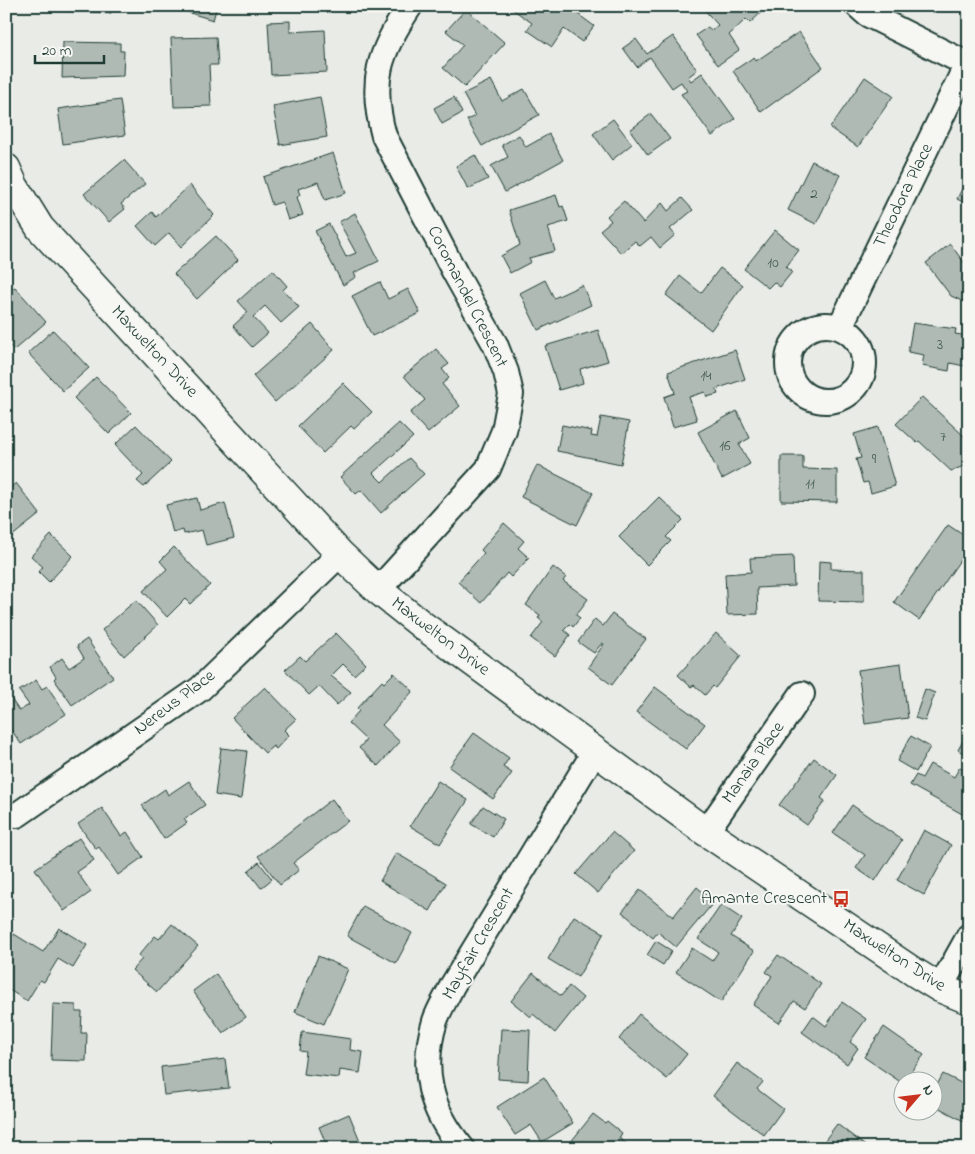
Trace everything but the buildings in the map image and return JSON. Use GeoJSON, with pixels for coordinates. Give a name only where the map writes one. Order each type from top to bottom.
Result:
{"type":"FeatureCollection","features":[{"type":"Feature","properties":{"kind":"street","name":"Coromandel Crescent"},"geometry":{"type":"LineString","coordinates":[[378,590],[488,469],[504,431],[510,394],[506,372],[495,344],[455,273],[384,136],[378,113],[376,96],[381,60],[396,28],[410,6]]}},
{"type":"Feature","properties":{"kind":"street"},"geometry":{"type":"LineString","coordinates":[[858,6],[866,14],[968,64]]}},
{"type":"Feature","properties":{"kind":"street","name":"Theodora Place"},"geometry":{"type":"LineString","coordinates":[[840,328],[968,64]]}},
{"type":"Feature","properties":{"kind":"street","name":"Maxwelton Drive"},"geometry":{"type":"LineString","coordinates":[[6,168],[26,207],[40,228],[340,554],[378,590],[422,626],[706,832],[940,988],[969,1000]]}},
{"type":"Feature","properties":{"kind":"street","name":"Nereus Place"},"geometry":{"type":"LineString","coordinates":[[17,815],[200,689],[340,554]]}},
{"type":"Feature","properties":{"kind":"street","name":"Manaia Place"},"geometry":{"type":"LineString","coordinates":[[706,832],[802,694]]}},
{"type":"Feature","properties":{"kind":"street","name":"Mayfair Crescent"},"geometry":{"type":"LineString","coordinates":[[462,1148],[446,1128],[430,1093],[429,1055],[435,1021],[452,986],[595,751]]}},
{"type":"Feature","properties":{"kind":"street"},"geometry":{"type":"LineString","coordinates":[[940,988],[969,936]]}},
{"type":"Feature","properties":{"kind":"place","name":"Amante Crescent"},"geometry":{"type":"Point","coordinates":[841,899]}}]}
